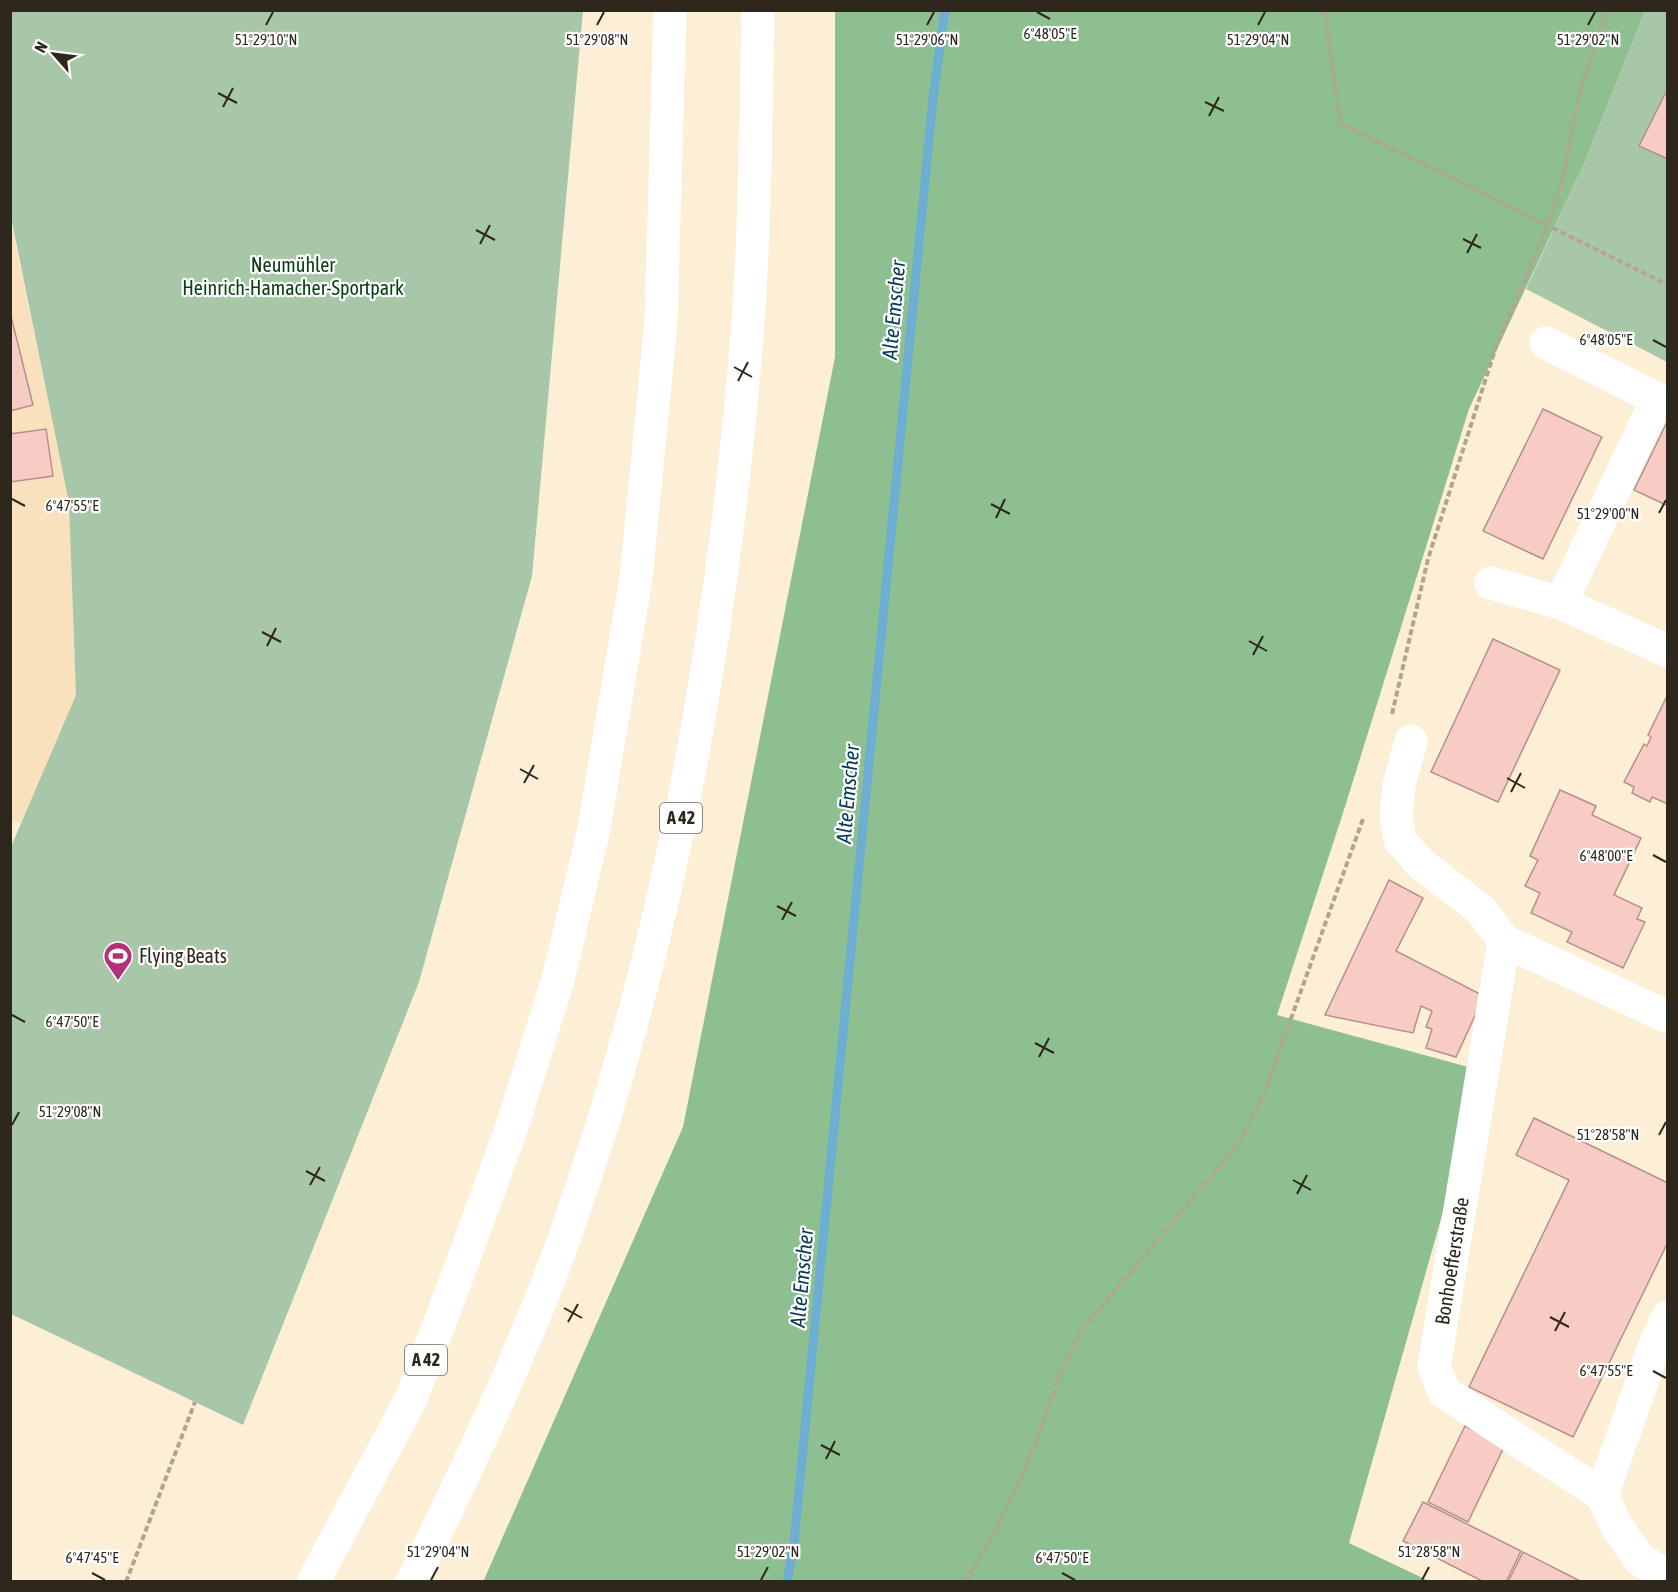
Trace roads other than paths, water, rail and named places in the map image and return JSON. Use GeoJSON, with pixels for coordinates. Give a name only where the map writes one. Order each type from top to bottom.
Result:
{"type":"FeatureCollection","features":[{"type":"Feature","properties":{"kind":"main road","name":"A 42"},"geometry":{"type":"LineString","coordinates":[[313,1581],[411,1399],[457,1277],[512,1127],[552,997],[594,829],[636,579],[661,322],[670,10]]}},
{"type":"Feature","properties":{"kind":"main road","name":"A 42"},"geometry":{"type":"LineString","coordinates":[[412,1581],[477,1449],[536,1313],[566,1232],[595,1148],[638,1002],[676,847],[701,715],[721,583],[747,335],[758,10]]}},
{"type":"Feature","properties":{"kind":"main road"},"geometry":{"type":"LineString","coordinates":[[1546,343],[1657,399],[1561,603]]}},
{"type":"Feature","properties":{"kind":"main road"},"geometry":{"type":"LineString","coordinates":[[1491,583],[1561,603],[1668,651]]}},
{"type":"Feature","properties":{"kind":"main road"},"geometry":{"type":"LineString","coordinates":[[1401,729],[1396,816],[1400,840],[1420,863],[1481,910],[1504,941],[1668,1017]]}},
{"type":"Feature","properties":{"kind":"main road","name":"Bonhoefferstraße"},"geometry":{"type":"LineString","coordinates":[[1504,941],[1434,1367],[1444,1392],[1602,1495]]}},
{"type":"Feature","properties":{"kind":"main road"},"geometry":{"type":"LineString","coordinates":[[1657,1575],[1640,1560],[1617,1527],[1602,1495],[1656,1342],[1668,1317]]}},
{"type":"Feature","properties":{"kind":"waterway","name":"Alte Emscher"},"geometry":{"type":"LineString","coordinates":[[787,1582],[794,1542],[933,98],[945,10]]}},
{"type":"Feature","properties":{"kind":"place","name":"Flying Beats"},"geometry":{"type":"Point","coordinates":[118,982]}},
{"type":"Feature","properties":{"kind":"park label","name":"Neumühler Heinrich-Hamacher-Sportpark"},"geometry":{"type":"Point","coordinates":[293,276]}}]}
